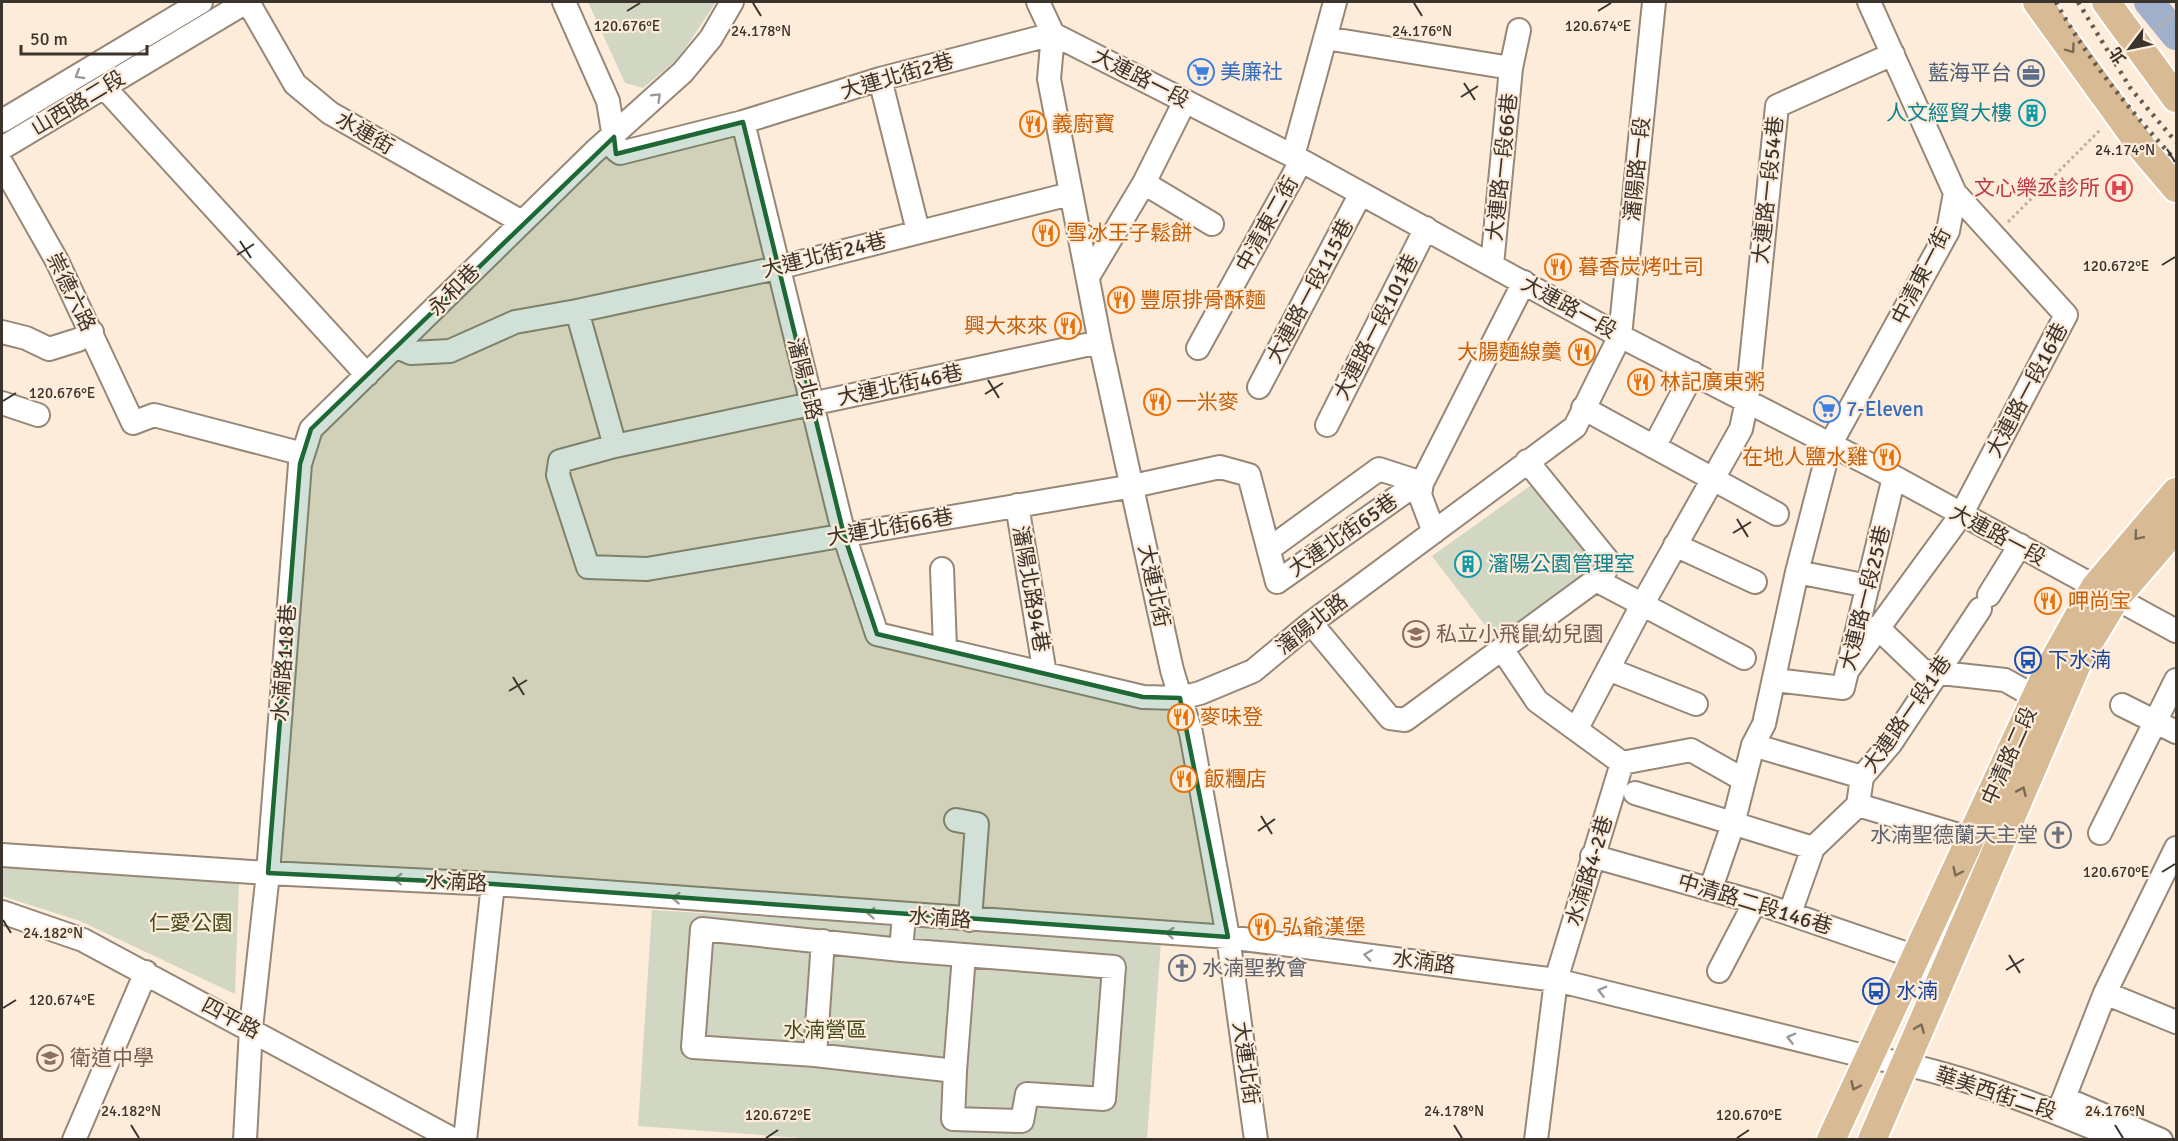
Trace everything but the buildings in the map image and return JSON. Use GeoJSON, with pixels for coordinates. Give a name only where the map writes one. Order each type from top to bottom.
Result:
{"type":"FeatureCollection","features":[{"type":"Feature","properties":{"kind":"main road"},"geometry":{"type":"LineString","coordinates":[[2037,2],[2176,188]]}},
{"type":"Feature","properties":{"kind":"main road"},"geometry":{"type":"LineString","coordinates":[[2106,2],[2176,98]]}},
{"type":"Feature","properties":{"kind":"main road","name":"中清路二段"},"geometry":{"type":"LineString","coordinates":[[1831,1140],[1972,839],[2035,697],[2176,492]]}},
{"type":"Feature","properties":{"kind":"main road","name":"中清路二段"},"geometry":{"type":"LineString","coordinates":[[1872,1140],[2080,657],[2105,593],[2176,528]]}},
{"type":"Feature","properties":{"kind":"street","name":"山西路二段"},"geometry":{"type":"LineString","coordinates":[[2,121],[201,2]]}},
{"type":"Feature","properties":{"kind":"street","name":"山西路二段"},"geometry":{"type":"LineString","coordinates":[[2,148],[247,2]]}},
{"type":"Feature","properties":{"kind":"street","name":"水連街"},"geometry":{"type":"LineString","coordinates":[[247,2],[296,84],[330,114],[522,222]]}},
{"type":"Feature","properties":{"kind":"street"},"geometry":{"type":"LineString","coordinates":[[564,2],[608,101],[614,137]]}},
{"type":"Feature","properties":{"kind":"street","name":"永和巷"},"geometry":{"type":"LineString","coordinates":[[303,454],[312,429],[522,222],[682,72],[711,38],[732,2]]}},
{"type":"Feature","properties":{"kind":"street"},"geometry":{"type":"LineString","coordinates":[[1038,2],[1053,33]]}},
{"type":"Feature","properties":{"kind":"street","name":"中清東二街"},"geometry":{"type":"LineString","coordinates":[[1198,348],[1297,160],[1335,2]]}},
{"type":"Feature","properties":{"kind":"street","name":"瀋陽路一段"},"geometry":{"type":"LineString","coordinates":[[1620,336],[1654,2]]}},
{"type":"Feature","properties":{"kind":"street"},"geometry":{"type":"LineString","coordinates":[[1869,2],[1955,193]]}},
{"type":"Feature","properties":{"kind":"street","name":"大連路一段66巷"},"geometry":{"type":"LineString","coordinates":[[1492,265],[1511,68],[1519,30]]}},
{"type":"Feature","properties":{"kind":"street","name":"大連北街2巷"},"geometry":{"type":"LineString","coordinates":[[614,137],[616,150],[620,153],[743,122],[880,79],[1053,33]]}},
{"type":"Feature","properties":{"kind":"street","name":"大連路一段"},"geometry":{"type":"LineString","coordinates":[[1053,33],[1426,228],[1620,336],[1894,477],[2176,631]]}},
{"type":"Feature","properties":{"kind":"street","name":"大連北街"},"geometry":{"type":"LineString","coordinates":[[1053,33],[1049,79],[1070,194],[1172,670],[1191,733],[1228,937],[1256,1140]]}},
{"type":"Feature","properties":{"kind":"street","name":"大連路一段66巷"},"geometry":{"type":"LineString","coordinates":[[1325,38],[1511,68]]}},
{"type":"Feature","properties":{"kind":"street","name":"大連路一段54巷"},"geometry":{"type":"LineString","coordinates":[[1747,401],[1777,106],[1893,54]]}},
{"type":"Feature","properties":{"kind":"street"},"geometry":{"type":"LineString","coordinates":[[880,79],[918,231]]}},
{"type":"Feature","properties":{"kind":"street"},"geometry":{"type":"LineString","coordinates":[[104,87],[368,375]]}},
{"type":"Feature","properties":{"kind":"street"},"geometry":{"type":"LineString","coordinates":[[1089,275],[1144,183],[1185,101]]}},
{"type":"Feature","properties":{"kind":"street","name":"瀋陽北路"},"geometry":{"type":"LineString","coordinates":[[743,122],[844,535],[877,634],[945,648],[1143,697],[1180,698],[1210,691],[1253,670],[1311,623],[1575,427],[1620,336]]}},
{"type":"Feature","properties":{"kind":"street","name":"崇德六路"},"geometry":{"type":"LineString","coordinates":[[2,164],[57,261],[133,423],[154,415],[303,454]]}},
{"type":"Feature","properties":{"kind":"street"},"geometry":{"type":"LineString","coordinates":[[1144,183],[1212,224]]}},
{"type":"Feature","properties":{"kind":"street","name":"大連路一段16巷"},"geometry":{"type":"LineString","coordinates":[[1955,193],[2066,315],[1961,515]]}},
{"type":"Feature","properties":{"kind":"street","name":"中清東一街"},"geometry":{"type":"LineString","coordinates":[[1711,888],[1733,824],[1753,745],[1764,724],[1797,572],[1830,445],[1948,231],[1955,193]]}},
{"type":"Feature","properties":{"kind":"street","name":"大連北街24巷"},"geometry":{"type":"LineString","coordinates":[[397,347],[411,353],[450,351],[515,322],[777,268],[1070,194]]}},
{"type":"Feature","properties":{"kind":"street","name":"大連路一段115巷"},"geometry":{"type":"LineString","coordinates":[[1259,387],[1360,195]]}},
{"type":"Feature","properties":{"kind":"street","name":"大連路一段101巷"},"geometry":{"type":"LineString","coordinates":[[1327,425],[1426,228]]}},
{"type":"Feature","properties":{"kind":"street"},"geometry":{"type":"LineString","coordinates":[[1434,532],[1420,495],[1420,482],[1524,282]]}},
{"type":"Feature","properties":{"kind":"street"},"geometry":{"type":"LineString","coordinates":[[577,311],[615,446]]}},
{"type":"Feature","properties":{"kind":"street"},"geometry":{"type":"LineString","coordinates":[[2,332],[26,338],[49,349],[78,340],[92,332]]}},
{"type":"Feature","properties":{"kind":"street","name":"大連北街46巷"},"geometry":{"type":"LineString","coordinates":[[560,461],[615,446],[1100,342]]}},
{"type":"Feature","properties":{"kind":"street"},"geometry":{"type":"LineString","coordinates":[[1654,447],[1693,373]]}},
{"type":"Feature","properties":{"kind":"street"},"geometry":{"type":"LineString","coordinates":[[1577,728],[1642,605],[1741,429],[1747,401]]}},
{"type":"Feature","properties":{"kind":"street"},"geometry":{"type":"LineString","coordinates":[[2,403],[38,415]]}},
{"type":"Feature","properties":{"kind":"street"},"geometry":{"type":"LineString","coordinates":[[1583,408],[1777,514]]}},
{"type":"Feature","properties":{"kind":"street","name":"水湳路118巷"},"geometry":{"type":"LineString","coordinates":[[245,1140],[251,1028],[268,873],[300,464],[303,454]]}},
{"type":"Feature","properties":{"kind":"street","name":"大連北街66巷"},"geometry":{"type":"LineString","coordinates":[[560,461],[558,475],[588,567],[647,569],[1132,486]]}},
{"type":"Feature","properties":{"kind":"street"},"geometry":{"type":"LineString","coordinates":[[1311,623],[1390,718],[1405,720],[1604,574],[1609,562],[1527,461]]}},
{"type":"Feature","properties":{"kind":"street","name":"大連北街65巷"},"geometry":{"type":"LineString","coordinates":[[1132,486],[1220,467],[1249,476],[1277,582],[1420,482]]}},
{"type":"Feature","properties":{"kind":"street"},"geometry":{"type":"LineString","coordinates":[[1269,549],[1379,469],[1420,482]]}},
{"type":"Feature","properties":{"kind":"street","name":"大連路一段25巷"},"geometry":{"type":"LineString","coordinates":[[1775,680],[1843,687],[1894,477]]}},
{"type":"Feature","properties":{"kind":"street","name":"瀋陽北路94巷"},"geometry":{"type":"LineString","coordinates":[[1017,505],[1045,674]]}},
{"type":"Feature","properties":{"kind":"street"},"geometry":{"type":"LineString","coordinates":[[1847,671],[1961,515]]}},
{"type":"Feature","properties":{"kind":"street"},"geometry":{"type":"LineString","coordinates":[[1675,545],[1755,582]]}},
{"type":"Feature","properties":{"kind":"street","name":"大連路一段1巷"},"geometry":{"type":"LineString","coordinates":[[1858,805],[1862,777],[1891,743],[2020,545]]}},
{"type":"Feature","properties":{"kind":"street"},"geometry":{"type":"LineString","coordinates":[[942,569],[945,648]]}},
{"type":"Feature","properties":{"kind":"street"},"geometry":{"type":"LineString","coordinates":[[1797,572],[1868,586]]}},
{"type":"Feature","properties":{"kind":"street"},"geometry":{"type":"LineString","coordinates":[[1596,580],[1744,658]]}},
{"type":"Feature","properties":{"kind":"street"},"geometry":{"type":"LineString","coordinates":[[1877,627],[1923,671],[2005,680],[2035,697]]}},
{"type":"Feature","properties":{"kind":"street"},"geometry":{"type":"LineString","coordinates":[[1502,649],[1538,702],[1577,728],[1622,763],[1691,750],[1744,780]]}},
{"type":"Feature","properties":{"kind":"street"},"geometry":{"type":"LineString","coordinates":[[1608,669],[1696,704]]}},
{"type":"Feature","properties":{"kind":"street"},"geometry":{"type":"LineString","coordinates":[[2100,833],[2176,680]]}},
{"type":"Feature","properties":{"kind":"street"},"geometry":{"type":"LineString","coordinates":[[2122,705],[2176,732]]}},
{"type":"Feature","properties":{"kind":"street"},"geometry":{"type":"LineString","coordinates":[[1753,745],[1862,777]]}},
{"type":"Feature","properties":{"kind":"street","name":"水湳路4-2巷"},"geometry":{"type":"LineString","coordinates":[[1536,1140],[1556,980],[1622,763]]}},
{"type":"Feature","properties":{"kind":"street"},"geometry":{"type":"LineString","coordinates":[[1635,793],[1813,848]]}},
{"type":"Feature","properties":{"kind":"street"},"geometry":{"type":"LineString","coordinates":[[1790,913],[1813,848],[1858,805],[1972,839]]}},
{"type":"Feature","properties":{"kind":"street"},"geometry":{"type":"LineString","coordinates":[[956,820],[978,824],[970,920]]}},
{"type":"Feature","properties":{"kind":"street"},"geometry":{"type":"LineString","coordinates":[[2162,1140],[2061,1105],[2105,993],[2176,848]]}},
{"type":"Feature","properties":{"kind":"street","name":"水湳路"},"geometry":{"type":"LineString","coordinates":[[2,855],[268,873],[493,884],[1228,937],[1556,980],[1868,1057]]}},
{"type":"Feature","properties":{"kind":"street","name":"中清路二段146巷"},"geometry":{"type":"LineString","coordinates":[[1592,856],[1711,888],[1916,957]]}},
{"type":"Feature","properties":{"kind":"street"},"geometry":{"type":"LineString","coordinates":[[465,1140],[493,884]]}},
{"type":"Feature","properties":{"kind":"street"},"geometry":{"type":"LineString","coordinates":[[1719,971],[1755,902]]}},
{"type":"Feature","properties":{"kind":"street","name":"四平路"},"geometry":{"type":"LineString","coordinates":[[2,912],[83,940],[251,1028],[454,1140]]}},
{"type":"Feature","properties":{"kind":"street"},"geometry":{"type":"LineString","coordinates":[[901,950],[904,915]]}},
{"type":"Feature","properties":{"kind":"street"},"geometry":{"type":"LineString","coordinates":[[955,1071],[815,1055],[693,1047],[702,928],[901,950],[964,955],[1114,967],[1104,1099],[1027,1094],[1022,1121],[953,1119],[964,955]]}},
{"type":"Feature","properties":{"kind":"street"},"geometry":{"type":"LineString","coordinates":[[815,1055],[823,941]]}},
{"type":"Feature","properties":{"kind":"street"},"geometry":{"type":"LineString","coordinates":[[74,1140],[146,972]]}},
{"type":"Feature","properties":{"kind":"street"},"geometry":{"type":"LineString","coordinates":[[2105,993],[2176,1022]]}},
{"type":"Feature","properties":{"kind":"street","name":"華美西街二段"},"geometry":{"type":"LineString","coordinates":[[1868,1057],[1906,1063],[2061,1105],[2121,1140]]}},
{"type":"Feature","properties":{"kind":"path"},"geometry":{"type":"LineString","coordinates":[[2135,44],[2176,14]]}},
{"type":"Feature","properties":{"kind":"path"},"geometry":{"type":"LineString","coordinates":[[1994,236],[2117,112]]}},
{"type":"Feature","properties":{"kind":"highlighted area"},"geometry":{"type":"Polygon","coordinates":[[[743,122],[844,535],[877,634],[1143,697],[1180,698],[1228,937],[493,884],[268,873],[300,464],[311,429],[614,137],[616,154],[743,122]]]}},
{"type":"Feature","properties":{"kind":"green space"},"geometry":{"type":"Polygon","coordinates":[[[588,2],[716,2],[678,59],[643,88],[625,83],[588,2]]]}},
{"type":"Feature","properties":{"kind":"green space"},"geometry":{"type":"Polygon","coordinates":[[[1534,483],[1596,563],[1593,573],[1497,641],[1432,556],[1534,483]]]}},
{"type":"Feature","properties":{"kind":"green space","name":"仁愛公園"},"geometry":{"type":"Polygon","coordinates":[[[2,862],[239,882],[235,994],[80,921],[2,896],[2,862]]]}},
{"type":"Feature","properties":{"kind":"green space","name":"水湳營區"},"geometry":{"type":"Polygon","coordinates":[[[652,910],[1161,941],[1147,1139],[827,1140],[638,1126],[652,910]]]}},
{"type":"Feature","properties":{"kind":"waterway"},"geometry":{"type":"LineString","coordinates":[[2149,2],[2176,35]]}},
{"type":"Feature","properties":{"kind":"railway"},"geometry":{"type":"LineString","coordinates":[[2056,2],[2068,24],[2111,85],[2176,161]]}},
{"type":"Feature","properties":{"kind":"railway"},"geometry":{"type":"LineString","coordinates":[[2078,2],[2131,89],[2176,142]]}},
{"type":"Feature","properties":{"kind":"place","name":"美廉社"},"geometry":{"type":"Point","coordinates":[1201,72]}},
{"type":"Feature","properties":{"kind":"place","name":"藍海平台"},"geometry":{"type":"Point","coordinates":[2031,73]}},
{"type":"Feature","properties":{"kind":"place","name":"人文經貿大樓"},"geometry":{"type":"Point","coordinates":[2032,113]}},
{"type":"Feature","properties":{"kind":"place","name":"義廚寶"},"geometry":{"type":"Point","coordinates":[1033,124]}},
{"type":"Feature","properties":{"kind":"place","name":"文心樂丞診所"},"geometry":{"type":"Point","coordinates":[2119,188]}},
{"type":"Feature","properties":{"kind":"place","name":"雪冰王子鬆餅"},"geometry":{"type":"Point","coordinates":[1046,233]}},
{"type":"Feature","properties":{"kind":"place","name":"暮香炭烤吐司"},"geometry":{"type":"Point","coordinates":[1558,267]}},
{"type":"Feature","properties":{"kind":"place","name":"豐原排骨酥麵"},"geometry":{"type":"Point","coordinates":[1121,300]}},
{"type":"Feature","properties":{"kind":"place","name":"興大來來"},"geometry":{"type":"Point","coordinates":[1068,326]}},
{"type":"Feature","properties":{"kind":"place","name":"大腸麵線羹"},"geometry":{"type":"Point","coordinates":[1582,352]}},
{"type":"Feature","properties":{"kind":"place","name":"林記廣東粥"},"geometry":{"type":"Point","coordinates":[1641,382]}},
{"type":"Feature","properties":{"kind":"place","name":"一米麥"},"geometry":{"type":"Point","coordinates":[1157,402]}},
{"type":"Feature","properties":{"kind":"place","name":"7-Eleven"},"geometry":{"type":"Point","coordinates":[1827,409]}},
{"type":"Feature","properties":{"kind":"place","name":"在地人鹽水雞"},"geometry":{"type":"Point","coordinates":[1887,457]}},
{"type":"Feature","properties":{"kind":"place","name":"瀋陽公園管理室"},"geometry":{"type":"Point","coordinates":[1468,564]}},
{"type":"Feature","properties":{"kind":"place","name":"呷尚宝"},"geometry":{"type":"Point","coordinates":[2048,601]}},
{"type":"Feature","properties":{"kind":"place","name":"私立小飛鼠幼兒園"},"geometry":{"type":"Point","coordinates":[1416,634]}},
{"type":"Feature","properties":{"kind":"place","name":"下水湳"},"geometry":{"type":"Point","coordinates":[2028,660]}},
{"type":"Feature","properties":{"kind":"place","name":"麥味登"},"geometry":{"type":"Point","coordinates":[1181,717]}},
{"type":"Feature","properties":{"kind":"place","name":"飯糰店"},"geometry":{"type":"Point","coordinates":[1184,779]}},
{"type":"Feature","properties":{"kind":"place","name":"水湳聖德蘭天主堂"},"geometry":{"type":"Point","coordinates":[2058,835]}},
{"type":"Feature","properties":{"kind":"place","name":"弘爺漢堡"},"geometry":{"type":"Point","coordinates":[1262,927]}},
{"type":"Feature","properties":{"kind":"place","name":"水湳聖教會"},"geometry":{"type":"Point","coordinates":[1182,968]}},
{"type":"Feature","properties":{"kind":"place","name":"水湳"},"geometry":{"type":"Point","coordinates":[1876,991]}},
{"type":"Feature","properties":{"kind":"place","name":"衛道中學"},"geometry":{"type":"Point","coordinates":[50,1058]}}]}
